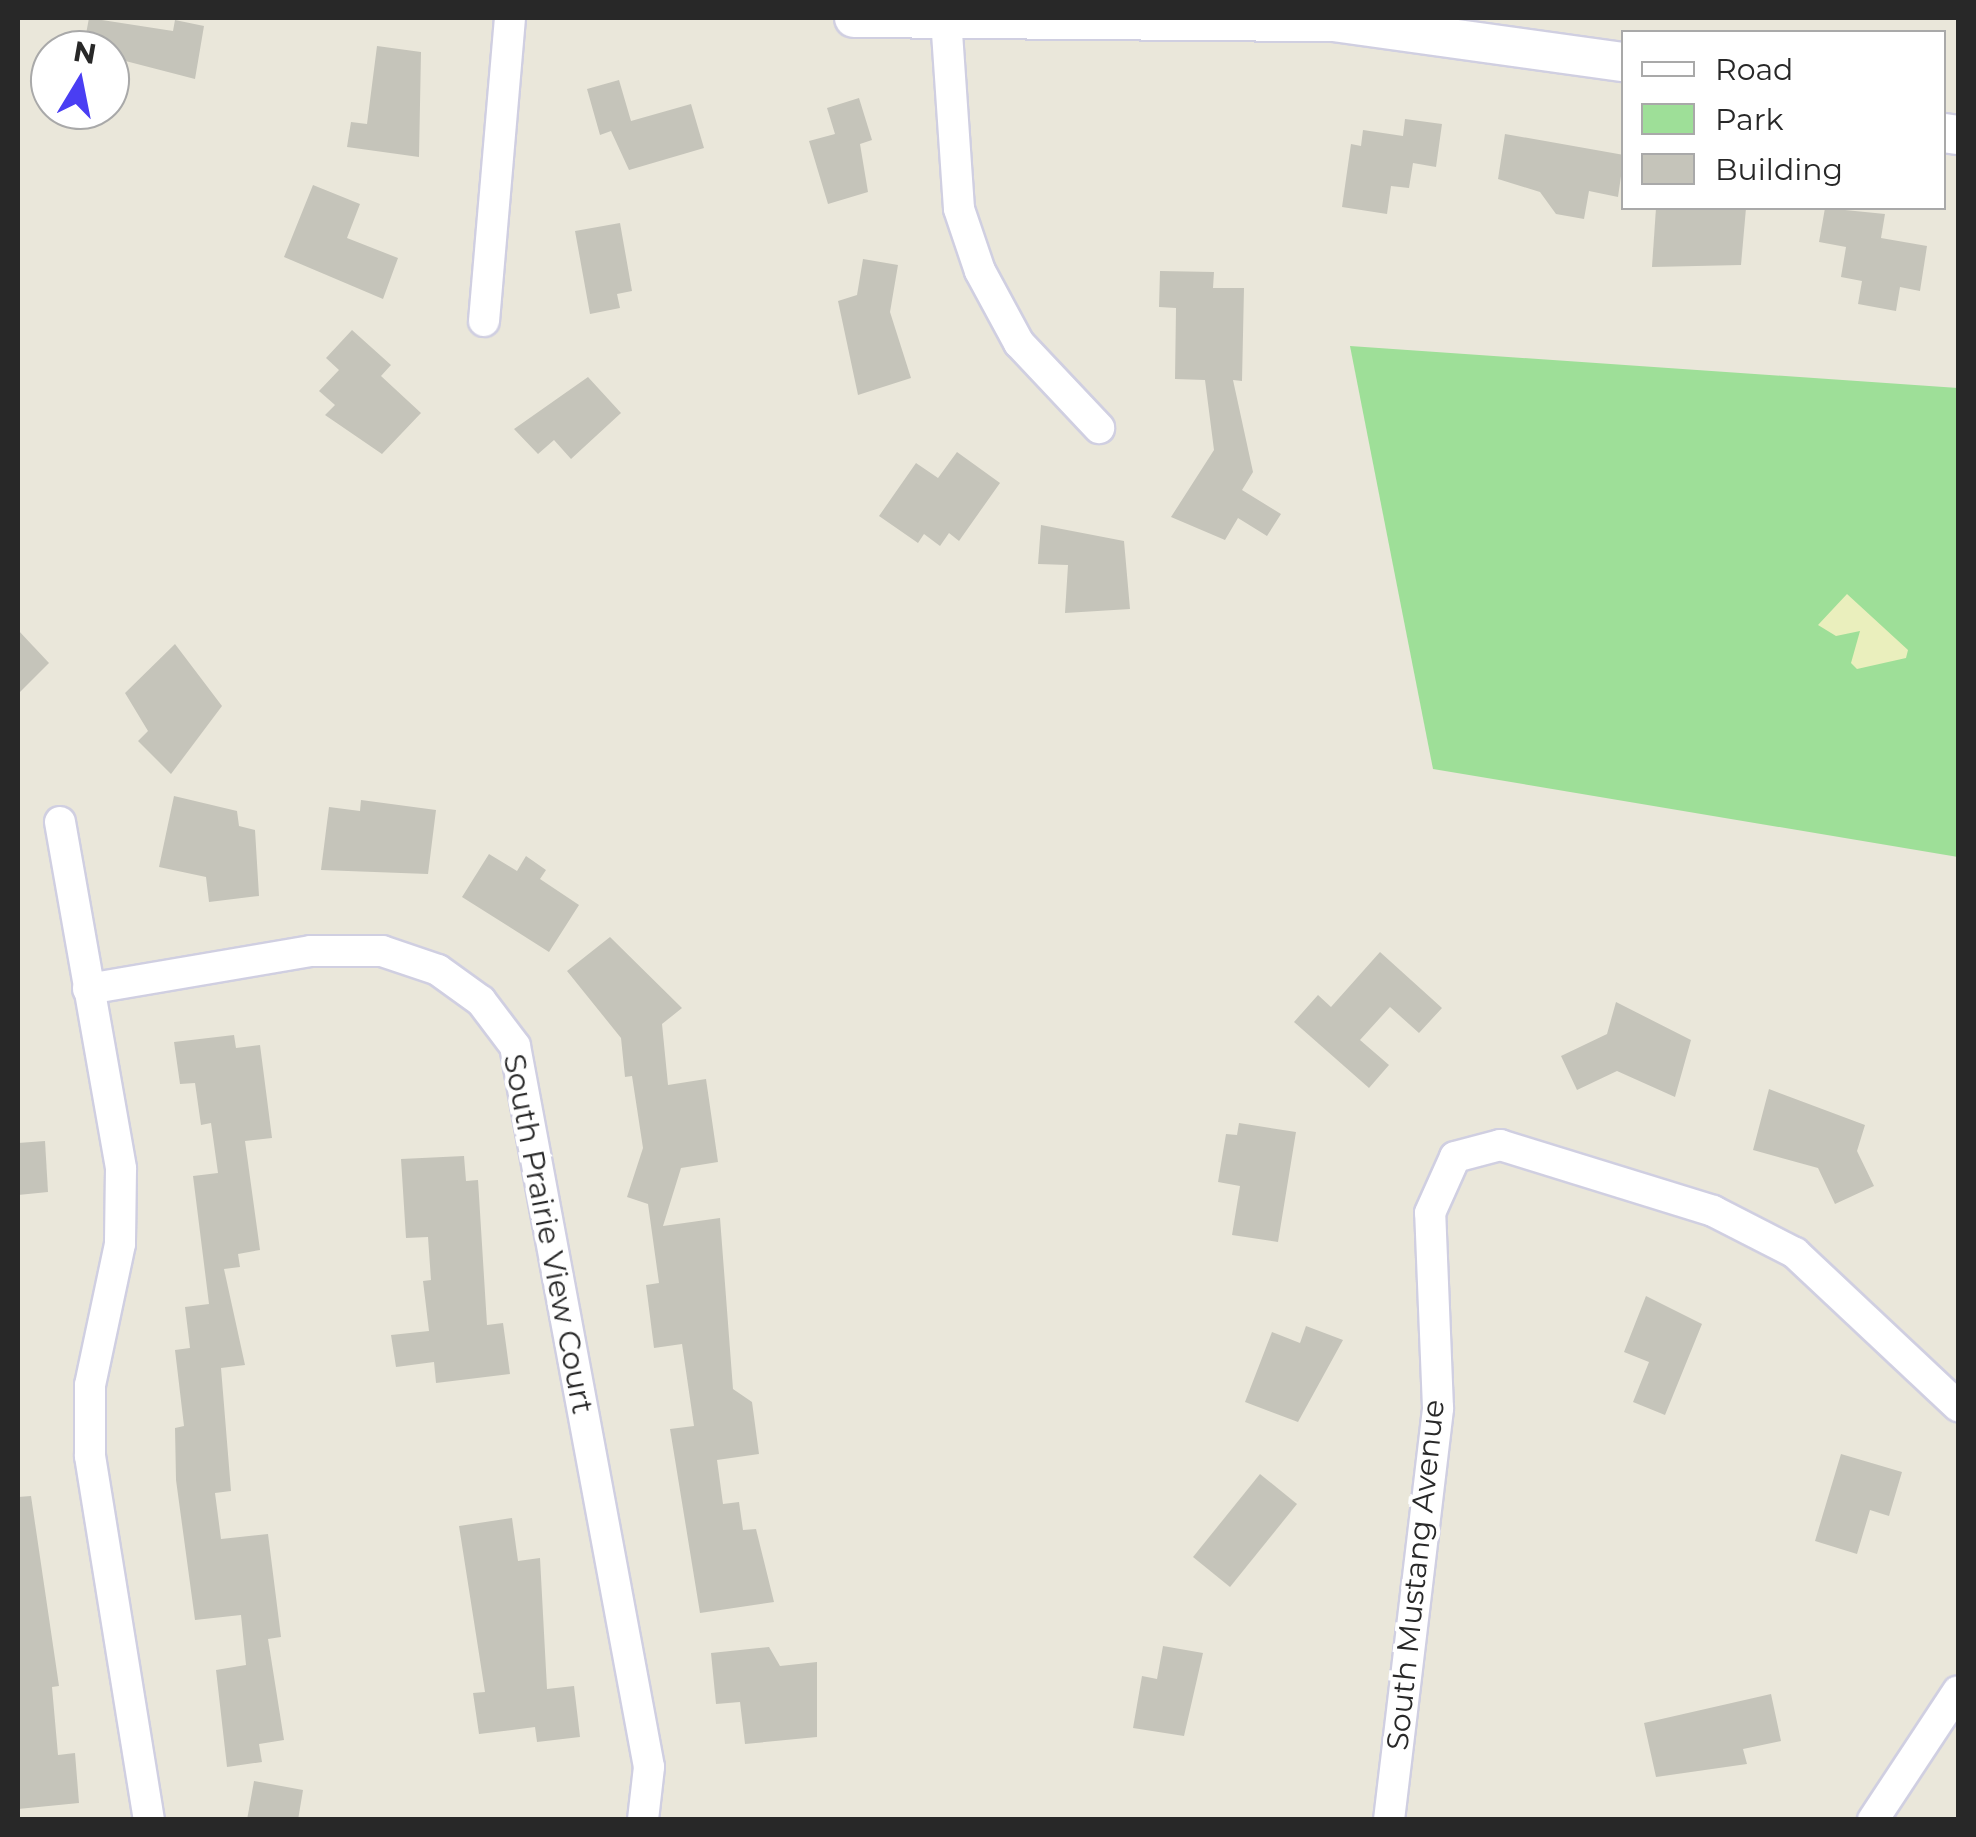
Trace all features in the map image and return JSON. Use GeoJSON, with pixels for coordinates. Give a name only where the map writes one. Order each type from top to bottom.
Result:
{"type":"FeatureCollection","features":[{"type":"Feature","properties":{"kind":"street"},"geometry":{"type":"LineString","coordinates":[[484,322],[510,18]]}},
{"type":"Feature","properties":{"kind":"street"},"geometry":{"type":"LineString","coordinates":[[854,18],[1334,22],[1621,62]]}},
{"type":"Feature","properties":{"kind":"street"},"geometry":{"type":"LineString","coordinates":[[946,20],[959,209],[980,271],[1019,343],[1099,428]]}},
{"type":"Feature","properties":{"kind":"street"},"geometry":{"type":"LineString","coordinates":[[60,822],[121,1169],[120,1244],[90,1385],[90,1456],[149,1820]]}},
{"type":"Feature","properties":{"kind":"street","name":"South Prairie View Court"},"geometry":{"type":"LineString","coordinates":[[88,990],[311,951],[382,950],[438,970],[481,1001],[515,1046],[649,1767],[643,1820]]}},
{"type":"Feature","properties":{"kind":"street","name":"South Mustang Avenue"},"geometry":{"type":"LineString","coordinates":[[1389,1820],[1438,1408],[1430,1213],[1455,1156],[1500,1145],[1713,1211],[1795,1254],[1958,1406]]}},
{"type":"Feature","properties":{"kind":"street"},"geometry":{"type":"LineString","coordinates":[[1873,1820],[1958,1690]]}},
{"type":"Feature","properties":{"kind":"green space"},"geometry":{"type":"Polygon","coordinates":[[[1350,346],[1958,388],[1958,857],[1433,769],[1350,346]]]}},
{"type":"Feature","properties":{"kind":"sand"},"geometry":{"type":"Polygon","coordinates":[[[1847,594],[1908,650],[1906,658],[1857,669],[1851,663],[1860,631],[1836,636],[1818,625],[1847,594]]]}},
{"type":"Feature","properties":{"kind":"building"},"geometry":{"type":"Polygon","coordinates":[[[89,18],[173,31],[175,20],[204,26],[195,79],[130,62],[130,30],[87,30],[89,18]]]}},
{"type":"Feature","properties":{"kind":"building"},"geometry":{"type":"Polygon","coordinates":[[[377,46],[421,52],[419,157],[347,147],[351,122],[367,124],[377,46]]]}},
{"type":"Feature","properties":{"kind":"building"},"geometry":{"type":"Polygon","coordinates":[[[619,80],[631,121],[691,104],[704,148],[629,170],[611,131],[600,135],[587,89],[619,80]]]}},
{"type":"Feature","properties":{"kind":"building"},"geometry":{"type":"Polygon","coordinates":[[[859,98],[872,140],[860,144],[868,192],[828,204],[809,141],[835,134],[827,108],[859,98]]]}},
{"type":"Feature","properties":{"kind":"building"},"geometry":{"type":"Polygon","coordinates":[[[1405,119],[1442,124],[1436,167],[1413,163],[1409,188],[1391,186],[1387,214],[1342,207],[1351,144],[1361,146],[1363,130],[1403,136],[1405,119]]]}},
{"type":"Feature","properties":{"kind":"building"},"geometry":{"type":"Polygon","coordinates":[[[1505,134],[1621,154],[1618,197],[1589,191],[1584,219],[1556,214],[1540,192],[1498,179],[1505,134]]]}},
{"type":"Feature","properties":{"kind":"building"},"geometry":{"type":"Polygon","coordinates":[[[313,185],[360,204],[347,238],[398,258],[383,299],[284,257],[313,185]]]}},
{"type":"Feature","properties":{"kind":"building"},"geometry":{"type":"Polygon","coordinates":[[[1656,210],[1746,210],[1741,265],[1652,267],[1656,210]]]}},
{"type":"Feature","properties":{"kind":"building"},"geometry":{"type":"Polygon","coordinates":[[[1825,210],[1885,214],[1881,238],[1927,246],[1920,291],[1900,287],[1896,311],[1858,304],[1862,281],[1841,277],[1846,247],[1819,242],[1825,210]]]}},
{"type":"Feature","properties":{"kind":"building"},"geometry":{"type":"Polygon","coordinates":[[[620,223],[632,291],[617,294],[620,308],[590,314],[575,231],[620,223]]]}},
{"type":"Feature","properties":{"kind":"building"},"geometry":{"type":"Polygon","coordinates":[[[863,259],[898,265],[890,312],[911,378],[858,395],[838,301],[857,295],[863,259]]]}},
{"type":"Feature","properties":{"kind":"building"},"geometry":{"type":"Polygon","coordinates":[[[1160,271],[1214,272],[1213,288],[1244,288],[1242,381],[1233,380],[1253,472],[1242,490],[1281,514],[1267,536],[1238,518],[1225,540],[1171,517],[1214,450],[1205,380],[1175,379],[1176,308],[1159,307],[1160,271]]]}},
{"type":"Feature","properties":{"kind":"building"},"geometry":{"type":"Polygon","coordinates":[[[352,330],[391,365],[381,376],[421,413],[382,454],[325,415],[335,405],[319,391],[339,370],[326,358],[352,330]]]}},
{"type":"Feature","properties":{"kind":"building"},"geometry":{"type":"Polygon","coordinates":[[[588,377],[621,413],[571,459],[554,440],[538,454],[514,429],[588,377]]]}},
{"type":"Feature","properties":{"kind":"building"},"geometry":{"type":"Polygon","coordinates":[[[957,452],[1000,483],[959,541],[949,533],[940,546],[924,534],[918,543],[879,516],[916,463],[938,478],[957,452]]]}},
{"type":"Feature","properties":{"kind":"building"},"geometry":{"type":"Polygon","coordinates":[[[1041,525],[1124,541],[1130,609],[1065,613],[1068,565],[1038,564],[1041,525]]]}},
{"type":"Feature","properties":{"kind":"building"},"geometry":{"type":"Polygon","coordinates":[[[18,630],[49,663],[18,694],[18,630]]]}},
{"type":"Feature","properties":{"kind":"building"},"geometry":{"type":"Polygon","coordinates":[[[175,644],[222,706],[171,774],[138,741],[148,731],[125,693],[175,644]]]}},
{"type":"Feature","properties":{"kind":"building"},"geometry":{"type":"Polygon","coordinates":[[[174,796],[237,811],[239,826],[255,830],[259,896],[209,902],[206,877],[159,867],[174,796]]]}},
{"type":"Feature","properties":{"kind":"building"},"geometry":{"type":"Polygon","coordinates":[[[361,800],[436,810],[428,874],[321,870],[329,807],[360,811],[361,800]]]}},
{"type":"Feature","properties":{"kind":"building"},"geometry":{"type":"Polygon","coordinates":[[[489,854],[517,871],[526,856],[546,870],[540,879],[579,905],[549,952],[462,897],[489,854]]]}},
{"type":"Feature","properties":{"kind":"building"},"geometry":{"type":"Polygon","coordinates":[[[610,937],[682,1008],[662,1024],[668,1085],[706,1079],[718,1162],[681,1168],[663,1226],[720,1218],[733,1389],[752,1402],[759,1454],[717,1460],[723,1504],[739,1502],[743,1530],[756,1529],[774,1602],[700,1613],[670,1429],[694,1426],[682,1344],[654,1348],[646,1285],[659,1283],[648,1204],[627,1197],[643,1148],[632,1076],[625,1077],[621,1038],[567,971],[610,937]]]}},
{"type":"Feature","properties":{"kind":"building"},"geometry":{"type":"Polygon","coordinates":[[[1380,952],[1442,1008],[1419,1033],[1390,1007],[1360,1040],[1389,1065],[1369,1088],[1294,1022],[1318,995],[1331,1007],[1380,952]]]}},
{"type":"Feature","properties":{"kind":"building"},"geometry":{"type":"Polygon","coordinates":[[[1616,1002],[1691,1040],[1675,1097],[1617,1071],[1577,1090],[1561,1056],[1607,1034],[1616,1002]]]}},
{"type":"Feature","properties":{"kind":"building"},"geometry":{"type":"Polygon","coordinates":[[[234,1035],[236,1048],[260,1045],[272,1138],[245,1141],[260,1250],[238,1254],[240,1267],[224,1269],[245,1365],[221,1368],[231,1491],[215,1493],[221,1539],[268,1534],[281,1637],[268,1639],[284,1740],[259,1744],[262,1762],[227,1767],[216,1670],[246,1665],[241,1615],[195,1620],[176,1480],[175,1428],[184,1426],[175,1350],[190,1348],[185,1307],[209,1304],[193,1176],[218,1173],[211,1123],[201,1125],[195,1083],[180,1084],[174,1042],[234,1035]]]}},
{"type":"Feature","properties":{"kind":"building"},"geometry":{"type":"Polygon","coordinates":[[[1769,1089],[1865,1125],[1857,1151],[1874,1186],[1835,1204],[1818,1168],[1753,1150],[1769,1089]]]}},
{"type":"Feature","properties":{"kind":"building"},"geometry":{"type":"Polygon","coordinates":[[[1239,1123],[1296,1132],[1278,1242],[1232,1235],[1240,1186],[1218,1182],[1226,1134],[1237,1135],[1239,1123]]]}},
{"type":"Feature","properties":{"kind":"building"},"geometry":{"type":"Polygon","coordinates":[[[45,1141],[48,1192],[18,1195],[18,1143],[45,1141]]]}},
{"type":"Feature","properties":{"kind":"building"},"geometry":{"type":"Polygon","coordinates":[[[464,1156],[466,1181],[478,1180],[487,1325],[503,1323],[510,1374],[436,1383],[434,1362],[396,1367],[391,1335],[429,1331],[423,1281],[431,1280],[428,1237],[406,1238],[401,1159],[464,1156]]]}},
{"type":"Feature","properties":{"kind":"building"},"geometry":{"type":"Polygon","coordinates":[[[1646,1296],[1702,1324],[1665,1415],[1633,1402],[1649,1362],[1624,1352],[1646,1296]]]}},
{"type":"Feature","properties":{"kind":"building"},"geometry":{"type":"Polygon","coordinates":[[[1306,1326],[1343,1340],[1298,1422],[1245,1402],[1272,1332],[1300,1343],[1306,1326]]]}},
{"type":"Feature","properties":{"kind":"building"},"geometry":{"type":"Polygon","coordinates":[[[1841,1454],[1902,1472],[1889,1516],[1870,1510],[1857,1554],[1815,1541],[1841,1454]]]}},
{"type":"Feature","properties":{"kind":"building"},"geometry":{"type":"Polygon","coordinates":[[[1260,1474],[1297,1504],[1230,1587],[1193,1557],[1260,1474]]]}},
{"type":"Feature","properties":{"kind":"building"},"geometry":{"type":"Polygon","coordinates":[[[31,1496],[59,1686],[52,1687],[58,1755],[75,1753],[79,1803],[18,1809],[18,1497],[31,1496]]]}},
{"type":"Feature","properties":{"kind":"building"},"geometry":{"type":"Polygon","coordinates":[[[512,1518],[518,1561],[540,1558],[547,1689],[574,1686],[580,1737],[537,1742],[535,1727],[479,1734],[473,1693],[485,1692],[459,1526],[512,1518]]]}},
{"type":"Feature","properties":{"kind":"building"},"geometry":{"type":"Polygon","coordinates":[[[1163,1646],[1203,1653],[1184,1736],[1133,1728],[1142,1676],[1157,1679],[1163,1646]]]}},
{"type":"Feature","properties":{"kind":"building"},"geometry":{"type":"Polygon","coordinates":[[[769,1647],[780,1666],[817,1662],[817,1737],[745,1744],[740,1702],[716,1704],[711,1653],[769,1647]]]}},
{"type":"Feature","properties":{"kind":"building"},"geometry":{"type":"Polygon","coordinates":[[[1771,1694],[1781,1741],[1743,1749],[1747,1764],[1656,1777],[1644,1723],[1771,1694]]]}},
{"type":"Feature","properties":{"kind":"building"},"geometry":{"type":"Polygon","coordinates":[[[254,1781],[303,1790],[298,1820],[247,1820],[254,1781]]]}}]}
